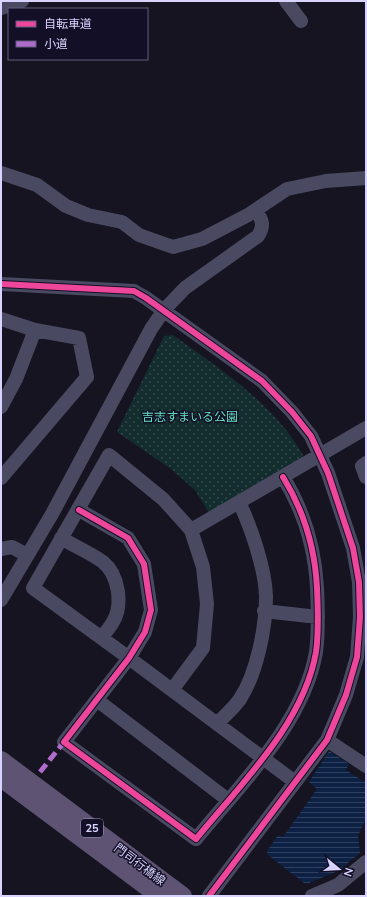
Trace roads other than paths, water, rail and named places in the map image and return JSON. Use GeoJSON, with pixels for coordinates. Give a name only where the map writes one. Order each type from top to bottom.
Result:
{"type":"FeatureCollection","features":[{"type":"Feature","properties":{"kind":"main road","name":"門司行橋線"},"geometry":{"type":"LineString","coordinates":[[1,760],[183,896]]}},
{"type":"Feature","properties":{"kind":"main road","name":"門司行橋線"},"geometry":{"type":"LineString","coordinates":[[1,778],[159,896]]}},
{"type":"Feature","properties":{"kind":"street"},"geometry":{"type":"LineString","coordinates":[[1,8],[22,1]]}},
{"type":"Feature","properties":{"kind":"street"},"geometry":{"type":"LineString","coordinates":[[286,1],[301,21]]}},
{"type":"Feature","properties":{"kind":"street"},"geometry":{"type":"LineString","coordinates":[[1,173],[37,185],[66,206],[88,216],[122,222],[139,235],[173,247],[202,240],[256,210],[287,190],[326,181],[366,178]]}},
{"type":"Feature","properties":{"kind":"street"},"geometry":{"type":"LineString","coordinates":[[1,600],[52,514],[151,329],[164,310],[185,288],[258,236],[263,228],[262,221],[256,210]]}},
{"type":"Feature","properties":{"kind":"street"},"geometry":{"type":"LineString","coordinates":[[1,284],[134,291],[164,310],[262,381],[292,412],[311,436],[328,473],[353,548],[359,589],[360,617],[356,657],[346,695],[327,740],[212,895]]}},
{"type":"Feature","properties":{"kind":"street"},"geometry":{"type":"LineString","coordinates":[[1,319],[35,330],[79,338],[87,377],[1,478]]}},
{"type":"Feature","properties":{"kind":"street"},"geometry":{"type":"LineString","coordinates":[[1,407],[16,379],[35,330]]}},
{"type":"Feature","properties":{"kind":"street"},"geometry":{"type":"LineString","coordinates":[[191,530],[366,428]]}},
{"type":"Feature","properties":{"kind":"street"},"geometry":{"type":"LineString","coordinates":[[172,690],[203,648],[207,604],[203,567],[191,530],[163,499],[109,455],[79,510],[60,538],[33,588],[102,637],[129,658],[262,758],[295,782]]}},
{"type":"Feature","properties":{"kind":"street"},"geometry":{"type":"LineString","coordinates":[[366,463],[362,466],[366,477]]}},
{"type":"Feature","properties":{"kind":"street"},"geometry":{"type":"LineString","coordinates":[[79,510],[128,538],[144,564],[151,610],[145,632],[129,658],[64,742],[196,839],[279,738],[306,687],[316,652],[318,617],[316,574],[308,527],[292,491],[283,477]]}},
{"type":"Feature","properties":{"kind":"street"},"geometry":{"type":"LineString","coordinates":[[217,724],[240,699],[255,665],[266,595],[259,559],[247,519],[239,502]]}},
{"type":"Feature","properties":{"kind":"street"},"geometry":{"type":"LineString","coordinates":[[60,538],[104,563],[113,574],[117,589],[118,607],[114,622],[102,637]]}},
{"type":"Feature","properties":{"kind":"street"},"geometry":{"type":"LineString","coordinates":[[1,549],[12,547],[27,555]]}},
{"type":"Feature","properties":{"kind":"street"},"geometry":{"type":"LineString","coordinates":[[264,611],[318,617]]}},
{"type":"Feature","properties":{"kind":"street"},"geometry":{"type":"LineString","coordinates":[[97,700],[228,800]]}},
{"type":"Feature","properties":{"kind":"street"},"geometry":{"type":"LineString","coordinates":[[327,740],[366,766]]}},
{"type":"Feature","properties":{"kind":"street"},"geometry":{"type":"LineString","coordinates":[[312,896],[338,885],[366,862]]}},
{"type":"Feature","properties":{"kind":"water"},"geometry":{"type":"Polygon","coordinates":[[[329,751],[349,764],[346,770],[366,783],[366,818],[358,836],[360,853],[338,871],[309,883],[304,883],[268,855],[267,851],[278,835],[283,837],[317,789],[309,782],[329,751]]]}},
{"type":"Feature","properties":{"kind":"park label","name":"吉志すまいる公園"},"geometry":{"type":"Point","coordinates":[190,416]}}]}
